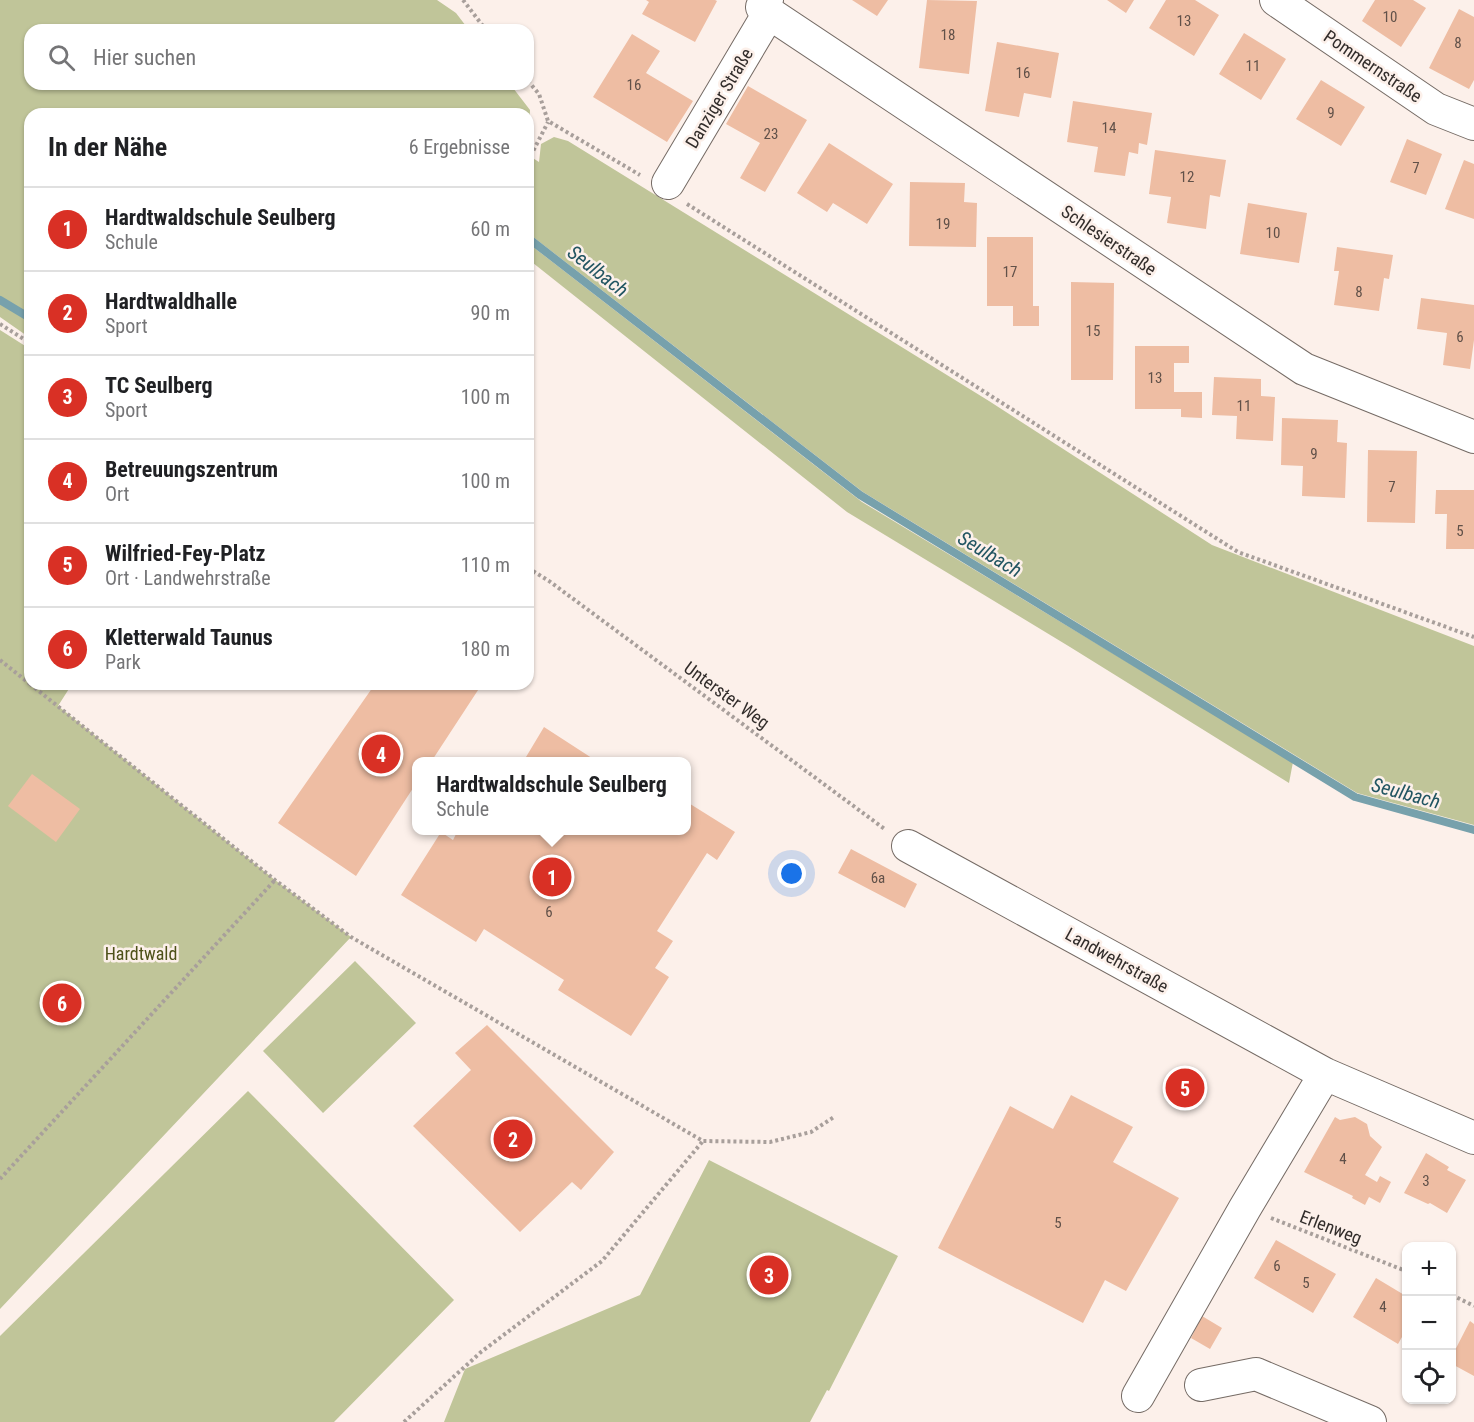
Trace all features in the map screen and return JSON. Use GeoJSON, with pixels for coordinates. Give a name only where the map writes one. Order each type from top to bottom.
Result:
{"type":"FeatureCollection","features":[{"type":"Feature","properties":{"kind":"street","name":"Pommernstraße"},"geometry":{"type":"LineString","coordinates":[[1276,0],[1436,109],[1474,124]]}},
{"type":"Feature","properties":{"kind":"street","name":"Danziger Straße"},"geometry":{"type":"LineString","coordinates":[[666,188],[766,7]]}},
{"type":"Feature","properties":{"kind":"street","name":"Schlesierstraße"},"geometry":{"type":"LineString","coordinates":[[766,7],[1304,369],[1474,436]]}},
{"type":"Feature","properties":{"kind":"street","name":"Landwehrstraße"},"geometry":{"type":"LineString","coordinates":[[908,846],[1325,1074],[1474,1138]]}},
{"type":"Feature","properties":{"kind":"street"},"geometry":{"type":"LineString","coordinates":[[1138,1396],[1245,1208],[1325,1074]]}},
{"type":"Feature","properties":{"kind":"street"},"geometry":{"type":"LineString","coordinates":[[1201,1385],[1256,1374],[1370,1422]]}},
{"type":"Feature","properties":{"kind":"path"},"geometry":{"type":"LineString","coordinates":[[463,0],[481,24]]}},
{"type":"Feature","properties":{"kind":"path"},"geometry":{"type":"LineString","coordinates":[[534,88],[539,94],[549,121],[666,188],[1238,552],[1474,637]]}},
{"type":"Feature","properties":{"kind":"path"},"geometry":{"type":"LineString","coordinates":[[534,150],[549,121]]}},
{"type":"Feature","properties":{"kind":"path"},"geometry":{"type":"LineString","coordinates":[[0,324],[24,339]]}},
{"type":"Feature","properties":{"kind":"path","name":"Unterster Weg"},"geometry":{"type":"LineString","coordinates":[[534,572],[908,846]]}},
{"type":"Feature","properties":{"kind":"path"},"geometry":{"type":"LineString","coordinates":[[0,660],[24,679]]}},
{"type":"Feature","properties":{"kind":"path"},"geometry":{"type":"LineString","coordinates":[[38,690],[351,938],[703,1141],[770,1142],[811,1132],[834,1117]]}},
{"type":"Feature","properties":{"kind":"path"},"geometry":{"type":"LineString","coordinates":[[0,1179],[275,880]]}},
{"type":"Feature","properties":{"kind":"path"},"geometry":{"type":"LineString","coordinates":[[404,1422],[481,1352],[602,1261],[703,1141]]}},
{"type":"Feature","properties":{"kind":"path","name":"Erlenweg"},"geometry":{"type":"LineString","coordinates":[[1245,1208],[1402,1269]]}},
{"type":"Feature","properties":{"kind":"path"},"geometry":{"type":"LineString","coordinates":[[1454,1296],[1474,1306]]}},
{"type":"Feature","properties":{"kind":"green space"},"geometry":{"type":"Polygon","coordinates":[[[0,0],[437,0],[456,13],[464,24],[24,24],[24,90],[515,90],[528,108],[24,108],[24,334],[0,317],[0,0]]]}},
{"type":"Feature","properties":{"kind":"green space"},"geometry":{"type":"Polygon","coordinates":[[[554,137],[568,141],[989,401],[1212,545],[1474,646],[1474,825],[1357,793],[863,492],[534,238],[534,159],[539,162],[541,144],[554,137]]]}},
{"type":"Feature","properties":{"kind":"green space"},"geometry":{"type":"Polygon","coordinates":[[[534,248],[862,502],[1293,762],[1289,783],[1070,647],[847,512],[534,264],[534,248]]]}},
{"type":"Feature","properties":{"kind":"green space","name":"Hardtwald"},"geometry":{"type":"Polygon","coordinates":[[[0,330],[24,345],[24,690],[68,690],[58,706],[275,880],[351,937],[0,1309],[0,330]]]}},
{"type":"Feature","properties":{"kind":"green space"},"geometry":{"type":"Polygon","coordinates":[[[355,961],[416,1023],[323,1113],[263,1051],[355,961]]]}},
{"type":"Feature","properties":{"kind":"green space"},"geometry":{"type":"Polygon","coordinates":[[[248,1091],[454,1300],[334,1422],[0,1422],[0,1336],[248,1091]]]}},
{"type":"Feature","properties":{"kind":"green space"},"geometry":{"type":"Polygon","coordinates":[[[709,1160],[898,1256],[829,1391],[827,1390],[810,1422],[444,1422],[465,1369],[640,1295],[709,1160]]]}},
{"type":"Feature","properties":{"kind":"building"},"geometry":{"type":"Polygon","coordinates":[[[646,0],[717,1],[695,42],[642,14],[649,2],[646,0]]]}},
{"type":"Feature","properties":{"kind":"building"},"geometry":{"type":"Polygon","coordinates":[[[852,0],[888,0],[877,16],[852,0]]]}},
{"type":"Feature","properties":{"kind":"building"},"geometry":{"type":"Polygon","coordinates":[[[927,0],[977,1],[969,74],[919,68],[927,0]]]}},
{"type":"Feature","properties":{"kind":"building"},"geometry":{"type":"Polygon","coordinates":[[[1107,0],[1134,0],[1126,13],[1107,0]]]}},
{"type":"Feature","properties":{"kind":"building"},"geometry":{"type":"Polygon","coordinates":[[[1166,0],[1195,0],[1219,15],[1194,56],[1149,28],[1166,0]]]}},
{"type":"Feature","properties":{"kind":"building"},"geometry":{"type":"Polygon","coordinates":[[[1375,0],[1413,0],[1426,8],[1401,47],[1362,21],[1375,0]]]}},
{"type":"Feature","properties":{"kind":"building"},"geometry":{"type":"Polygon","coordinates":[[[1459,9],[1474,17],[1474,80],[1469,89],[1429,68],[1459,9]]]}},
{"type":"Feature","properties":{"kind":"building"},"geometry":{"type":"Polygon","coordinates":[[[1244,33],[1286,59],[1261,100],[1219,74],[1244,33]]]}},
{"type":"Feature","properties":{"kind":"building"},"geometry":{"type":"Polygon","coordinates":[[[632,34],[660,51],[646,73],[693,101],[667,142],[593,97],[632,34]]]}},
{"type":"Feature","properties":{"kind":"building"},"geometry":{"type":"Polygon","coordinates":[[[997,42],[1059,53],[1051,98],[1024,93],[1019,117],[985,111],[997,42]]]}},
{"type":"Feature","properties":{"kind":"building"},"geometry":{"type":"Polygon","coordinates":[[[1321,80],[1365,107],[1341,146],[1296,119],[1321,80]]]}},
{"type":"Feature","properties":{"kind":"building"},"geometry":{"type":"Polygon","coordinates":[[[748,86],[807,120],[765,192],[740,178],[760,143],[726,124],[748,86]]]}},
{"type":"Feature","properties":{"kind":"building"},"geometry":{"type":"Polygon","coordinates":[[[1073,101],[1152,113],[1147,145],[1139,143],[1138,154],[1129,152],[1125,176],[1094,172],[1098,147],[1067,142],[1073,101]]]}},
{"type":"Feature","properties":{"kind":"building"},"geometry":{"type":"Polygon","coordinates":[[[1407,139],[1442,154],[1426,195],[1390,182],[1407,139]]]}},
{"type":"Feature","properties":{"kind":"building"},"geometry":{"type":"Polygon","coordinates":[[[829,143],[893,184],[867,224],[833,203],[827,212],[797,193],[829,143]]]}},
{"type":"Feature","properties":{"kind":"building"},"geometry":{"type":"Polygon","coordinates":[[[1155,150],[1226,160],[1220,197],[1210,195],[1206,229],[1167,223],[1171,197],[1149,194],[1155,150]]]}},
{"type":"Feature","properties":{"kind":"building"},"geometry":{"type":"Polygon","coordinates":[[[1464,160],[1474,164],[1474,219],[1445,209],[1464,160]]]}},
{"type":"Feature","properties":{"kind":"building"},"geometry":{"type":"Polygon","coordinates":[[[910,182],[965,183],[964,202],[977,203],[976,247],[909,246],[910,182]]]}},
{"type":"Feature","properties":{"kind":"building"},"geometry":{"type":"Polygon","coordinates":[[[1248,203],[1307,213],[1299,263],[1240,254],[1248,203]]]}},
{"type":"Feature","properties":{"kind":"building"},"geometry":{"type":"Polygon","coordinates":[[[987,237],[1033,237],[1033,306],[1039,306],[1039,326],[1013,326],[1013,306],[987,306],[987,237]]]}},
{"type":"Feature","properties":{"kind":"building"},"geometry":{"type":"Polygon","coordinates":[[[1337,247],[1393,255],[1389,279],[1384,278],[1379,311],[1334,305],[1339,271],[1334,271],[1337,247]]]}},
{"type":"Feature","properties":{"kind":"building"},"geometry":{"type":"Polygon","coordinates":[[[1071,282],[1114,283],[1113,380],[1071,380],[1071,282]]]}},
{"type":"Feature","properties":{"kind":"building"},"geometry":{"type":"Polygon","coordinates":[[[1421,298],[1474,305],[1474,340],[1470,369],[1443,365],[1447,333],[1417,329],[1421,298]]]}},
{"type":"Feature","properties":{"kind":"building"},"geometry":{"type":"Polygon","coordinates":[[[1135,346],[1189,346],[1189,363],[1174,363],[1174,392],[1202,392],[1202,418],[1181,417],[1181,409],[1135,409],[1135,346]]]}},
{"type":"Feature","properties":{"kind":"building"},"geometry":{"type":"Polygon","coordinates":[[[1214,377],[1261,379],[1261,396],[1275,397],[1273,441],[1236,439],[1237,416],[1212,415],[1214,377]]]}},
{"type":"Feature","properties":{"kind":"building"},"geometry":{"type":"Polygon","coordinates":[[[1282,418],[1338,420],[1337,442],[1347,443],[1345,498],[1302,496],[1303,466],[1281,465],[1282,418]]]}},
{"type":"Feature","properties":{"kind":"building"},"geometry":{"type":"Polygon","coordinates":[[[1368,450],[1417,451],[1415,523],[1367,522],[1368,450]]]}},
{"type":"Feature","properties":{"kind":"building"},"geometry":{"type":"Polygon","coordinates":[[[1436,490],[1474,490],[1474,549],[1446,549],[1447,514],[1435,514],[1436,490]]]}},
{"type":"Feature","properties":{"kind":"building"},"geometry":{"type":"Polygon","coordinates":[[[371,690],[478,690],[434,757],[412,757],[412,790],[356,876],[278,823],[371,690]]]}},
{"type":"Feature","properties":{"kind":"building"},"geometry":{"type":"Polygon","coordinates":[[[544,727],[590,757],[526,757],[544,727]]]}},
{"type":"Feature","properties":{"kind":"building"},"geometry":{"type":"Polygon","coordinates":[[[32,774],[80,809],[56,842],[8,806],[32,774]]]}},
{"type":"Feature","properties":{"kind":"building"},"geometry":{"type":"Polygon","coordinates":[[[691,804],[735,832],[717,860],[707,853],[657,931],[673,941],[655,968],[669,977],[631,1036],[558,990],[564,980],[484,929],[476,942],[401,895],[439,835],[446,835],[453,840],[456,835],[691,835],[691,804]]]}},
{"type":"Feature","properties":{"kind":"building"},"geometry":{"type":"Polygon","coordinates":[[[851,849],[917,884],[905,908],[838,873],[851,849]]]}},
{"type":"Feature","properties":{"kind":"building"},"geometry":{"type":"Polygon","coordinates":[[[487,1025],[614,1152],[581,1190],[572,1182],[520,1232],[413,1126],[471,1070],[455,1053],[487,1025]]]}},
{"type":"Feature","properties":{"kind":"building"},"geometry":{"type":"Polygon","coordinates":[[[1071,1095],[1133,1127],[1113,1162],[1179,1198],[1126,1291],[1105,1280],[1083,1323],[938,1248],[1010,1106],[1053,1129],[1071,1095]]]}},
{"type":"Feature","properties":{"kind":"building"},"geometry":{"type":"Polygon","coordinates":[[[1335,1117],[1340,1120],[1355,1117],[1367,1124],[1370,1136],[1382,1147],[1365,1175],[1377,1182],[1380,1176],[1391,1182],[1380,1203],[1369,1197],[1365,1205],[1352,1198],[1353,1196],[1304,1172],[1335,1117]]]}},
{"type":"Feature","properties":{"kind":"building"},"geometry":{"type":"Polygon","coordinates":[[[1426,1153],[1449,1167],[1447,1170],[1466,1180],[1447,1213],[1430,1203],[1404,1193],[1426,1153]]]}},
{"type":"Feature","properties":{"kind":"building"},"geometry":{"type":"Polygon","coordinates":[[[1276,1240],[1336,1274],[1313,1313],[1254,1278],[1276,1240]]]}},
{"type":"Feature","properties":{"kind":"building"},"geometry":{"type":"Polygon","coordinates":[[[1376,1278],[1402,1294],[1402,1337],[1398,1344],[1353,1317],[1376,1278]]]}},
{"type":"Feature","properties":{"kind":"building"},"geometry":{"type":"Polygon","coordinates":[[[1202,1316],[1222,1328],[1210,1349],[1191,1338],[1202,1316]]]}},
{"type":"Feature","properties":{"kind":"building"},"geometry":{"type":"Polygon","coordinates":[[[1470,1321],[1474,1324],[1474,1376],[1456,1366],[1456,1348],[1470,1321]]]}},
{"type":"Feature","properties":{"kind":"waterway","name":"Seulbach"},"geometry":{"type":"LineString","coordinates":[[534,243],[860,495],[1355,797],[1474,830]]}},
{"type":"Feature","properties":{"kind":"waterway","name":"Seulbach"},"geometry":{"type":"LineString","coordinates":[[0,300],[24,314]]}},
{"type":"Feature","properties":{"kind":"place","name":"Betreuungszentrum"},"geometry":{"type":"Point","coordinates":[381,754]}},
{"type":"Feature","properties":{"kind":"place","name":"Hardtwaldschule Seulberg"},"geometry":{"type":"Point","coordinates":[552,877]}},
{"type":"Feature","properties":{"kind":"place","name":"Kletterwald Taunus"},"geometry":{"type":"Point","coordinates":[62,1003]}},
{"type":"Feature","properties":{"kind":"place","name":"Wilfried-Fey-Platz"},"geometry":{"type":"Point","coordinates":[1185,1088]}},
{"type":"Feature","properties":{"kind":"place","name":"Hardtwaldhalle"},"geometry":{"type":"Point","coordinates":[513,1139]}},
{"type":"Feature","properties":{"kind":"place","name":"TC Seulberg"},"geometry":{"type":"Point","coordinates":[769,1275]}}]}
